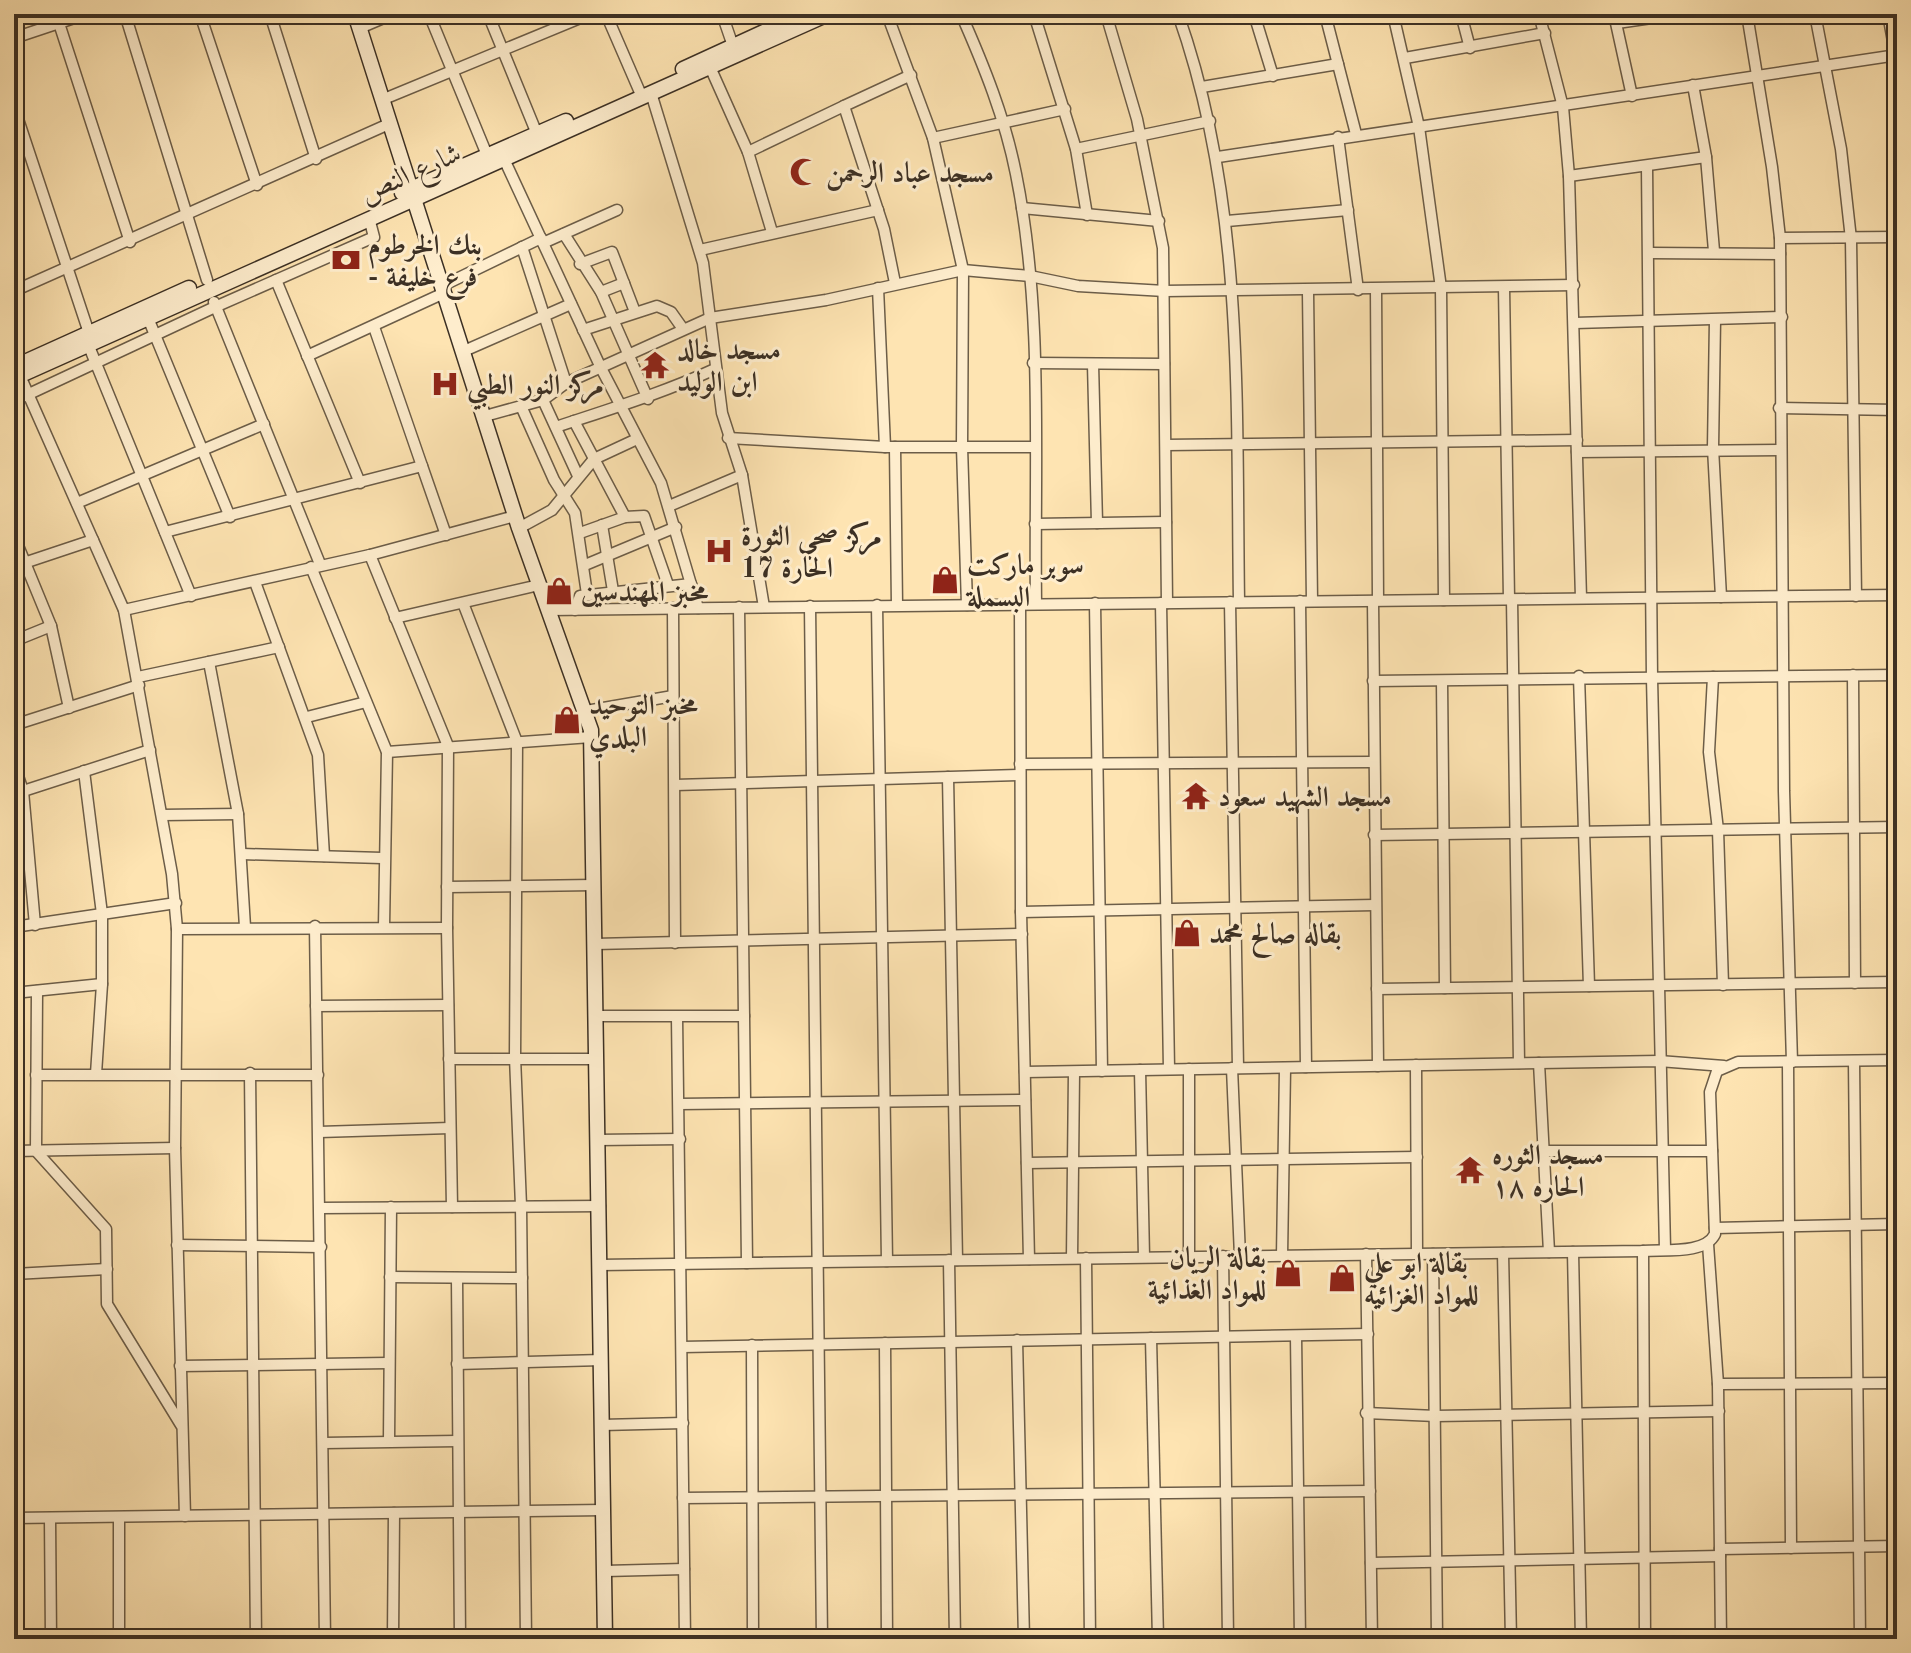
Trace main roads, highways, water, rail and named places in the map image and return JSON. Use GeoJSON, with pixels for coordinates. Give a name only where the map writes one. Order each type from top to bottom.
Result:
{"type":"FeatureCollection","features":[{"type":"Feature","properties":{"kind":"main road","name":"شارع النص"},"geometry":{"type":"LineString","coordinates":[[88,339],[148,318],[208,284],[325,239],[487,155],[710,67],[803,14]]}},
{"type":"Feature","properties":{"kind":"main road","name":"شارع النص"},"geometry":{"type":"LineString","coordinates":[[16,369],[411,194],[504,159],[644,93],[733,46],[828,14]]}},
{"type":"Feature","properties":{"kind":"main road"},"geometry":{"type":"LineString","coordinates":[[358,21],[517,522],[586,711],[591,737],[605,1639]]}},
{"type":"Feature","properties":{"kind":"place","name":"مسجد عباد الرحمن"},"geometry":{"type":"Point","coordinates":[804,172]}},
{"type":"Feature","properties":{"kind":"place","name":"بنك الخرطوم - فرع خليفة"},"geometry":{"type":"Point","coordinates":[346,260]}},
{"type":"Feature","properties":{"kind":"place","name":"مسجد خالد ابن الوليد"},"geometry":{"type":"Point","coordinates":[655,365]}},
{"type":"Feature","properties":{"kind":"place","name":"مركز النور الطبي"},"geometry":{"type":"Point","coordinates":[445,384]}},
{"type":"Feature","properties":{"kind":"place","name":"مركز صحي الثورة الحارة 17"},"geometry":{"type":"Point","coordinates":[719,551]}},
{"type":"Feature","properties":{"kind":"place","name":"سوبر ماركت البسملة"},"geometry":{"type":"Point","coordinates":[945,580]}},
{"type":"Feature","properties":{"kind":"place","name":"مخبز المهندسين"},"geometry":{"type":"Point","coordinates":[559,591]}},
{"type":"Feature","properties":{"kind":"place","name":"مخبز التوحيد البلدي"},"geometry":{"type":"Point","coordinates":[567,720]}},
{"type":"Feature","properties":{"kind":"place","name":"مسجد الشهيد سعود"},"geometry":{"type":"Point","coordinates":[1196,796]}},
{"type":"Feature","properties":{"kind":"place","name":"بقاله صالح محمد"},"geometry":{"type":"Point","coordinates":[1187,933]}},
{"type":"Feature","properties":{"kind":"place","name":"مسجد الثوره الحاره ١٨"},"geometry":{"type":"Point","coordinates":[1470,1170]}},
{"type":"Feature","properties":{"kind":"place","name":"بقالة الريان للمواد الغذائية"},"geometry":{"type":"Point","coordinates":[1288,1273]}},
{"type":"Feature","properties":{"kind":"place","name":"بقالة ابو علي للمواد الغزائيه"},"geometry":{"type":"Point","coordinates":[1342,1278]}}]}
